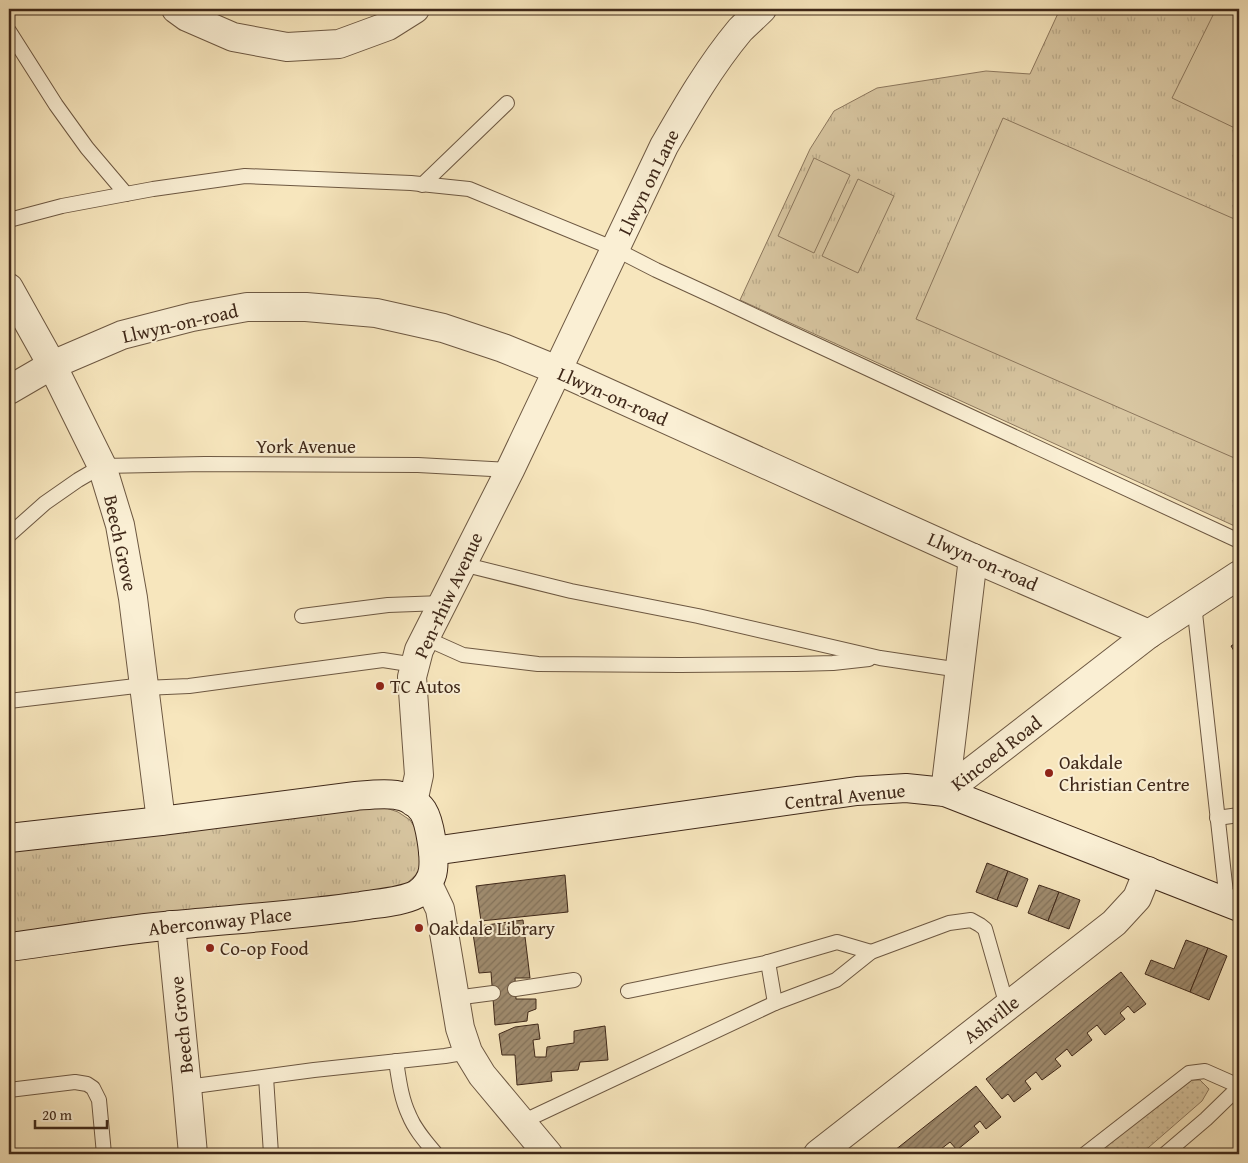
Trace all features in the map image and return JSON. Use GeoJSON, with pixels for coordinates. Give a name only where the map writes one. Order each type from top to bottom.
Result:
{"type":"FeatureCollection","features":[{"type":"Feature","properties":{"kind":"street"},"geometry":{"type":"LineString","coordinates":[[176,9],[187,17],[232,37],[287,46],[339,44],[388,26],[415,9]]}},
{"type":"Feature","properties":{"kind":"street","name":"Llwyn on Lane"},"geometry":{"type":"LineString","coordinates":[[557,370],[664,146],[685,108],[711,67],[741,29],[762,9]]}},
{"type":"Feature","properties":{"kind":"street","name":"Beech Grove"},"geometry":{"type":"LineString","coordinates":[[9,288],[52,364],[102,466],[120,524],[133,598],[161,821]]}},
{"type":"Feature","properties":{"kind":"street","name":"Llwyn-on-road"},"geometry":{"type":"LineString","coordinates":[[9,390],[52,364],[122,335],[192,317],[247,307],[306,307],[376,313],[443,328],[503,348],[557,370],[973,558],[1149,634]]}},
{"type":"Feature","properties":{"kind":"street","name":"Pen-rhiw Avenue"},"geometry":{"type":"LineString","coordinates":[[413,802],[419,775],[412,677],[419,650],[510,470],[557,370]]}},
{"type":"Feature","properties":{"kind":"street","name":"Kincoed Road"},"geometry":{"type":"LineString","coordinates":[[945,792],[973,558]]}},
{"type":"Feature","properties":{"kind":"street","name":"Kincoed Road"},"geometry":{"type":"LineString","coordinates":[[945,792],[1149,634],[1239,575]]}},
{"type":"Feature","properties":{"kind":"street","name":"Central Avenue"},"geometry":{"type":"LineString","coordinates":[[433,851],[858,791],[906,788],[945,792],[1233,905]]}},
{"type":"Feature","properties":{"kind":"street"},"geometry":{"type":"LineString","coordinates":[[9,838],[374,794],[403,796],[422,811],[429,825],[433,851],[433,871],[428,884],[440,909],[460,1028],[468,1052],[482,1075],[548,1154]]}},
{"type":"Feature","properties":{"kind":"street","name":"Ashville"},"geometry":{"type":"LineString","coordinates":[[818,1154],[1114,923],[1137,898],[1148,871]]}},
{"type":"Feature","properties":{"kind":"street","name":"Aberconway Place"},"geometry":{"type":"LineString","coordinates":[[9,947],[170,925],[323,911],[402,899],[417,894],[428,884]]}},
{"type":"Feature","properties":{"kind":"street","name":"Beech Grove"},"geometry":{"type":"LineString","coordinates":[[170,925],[188,1087],[193,1154]]}},
{"type":"Feature","properties":{"kind":"lane"},"geometry":{"type":"LineString","coordinates":[[9,31],[56,105],[87,148],[126,194]]}},
{"type":"Feature","properties":{"kind":"lane"},"geometry":{"type":"LineString","coordinates":[[422,185],[507,103]]}},
{"type":"Feature","properties":{"kind":"lane"},"geometry":{"type":"LineString","coordinates":[[9,220],[62,206],[126,194],[245,176],[470,189],[615,249],[656,270],[1239,541]]}},
{"type":"Feature","properties":{"kind":"lane","name":"York Avenue"},"geometry":{"type":"LineString","coordinates":[[102,466],[205,464],[418,465],[510,470]]}},
{"type":"Feature","properties":{"kind":"lane"},"geometry":{"type":"LineString","coordinates":[[9,535],[45,503],[102,466]]}},
{"type":"Feature","properties":{"kind":"lane"},"geometry":{"type":"LineString","coordinates":[[462,564],[880,658],[960,670]]}},
{"type":"Feature","properties":{"kind":"lane"},"geometry":{"type":"LineString","coordinates":[[302,616],[388,605],[442,603]]}},
{"type":"Feature","properties":{"kind":"lane"},"geometry":{"type":"LineString","coordinates":[[1194,604],[1217,818],[1233,905]]}},
{"type":"Feature","properties":{"kind":"lane"},"geometry":{"type":"LineString","coordinates":[[424,638],[463,655],[538,664],[796,664],[833,663],[880,658]]}},
{"type":"Feature","properties":{"kind":"lane"},"geometry":{"type":"LineString","coordinates":[[9,701],[144,686],[189,686],[383,660],[415,665]]}},
{"type":"Feature","properties":{"kind":"lane"},"geometry":{"type":"LineString","coordinates":[[1217,818],[1239,815]]}},
{"type":"Feature","properties":{"kind":"lane"},"geometry":{"type":"LineString","coordinates":[[522,1122],[775,1003],[836,980],[871,952],[949,923],[971,920],[985,929],[1007,1006]]}},
{"type":"Feature","properties":{"kind":"lane"},"geometry":{"type":"LineString","coordinates":[[628,991],[768,962],[837,942],[871,952]]}},
{"type":"Feature","properties":{"kind":"lane"},"geometry":{"type":"LineString","coordinates":[[768,962],[775,1003]]}},
{"type":"Feature","properties":{"kind":"lane"},"geometry":{"type":"LineString","coordinates":[[515,989],[574,980]]}},
{"type":"Feature","properties":{"kind":"lane"},"geometry":{"type":"LineString","coordinates":[[455,998],[493,993]]}},
{"type":"Feature","properties":{"kind":"lane"},"geometry":{"type":"LineString","coordinates":[[188,1087],[468,1052]]}},
{"type":"Feature","properties":{"kind":"lane"},"geometry":{"type":"LineString","coordinates":[[396,1061],[400,1092],[408,1114],[420,1135],[436,1154]]}},
{"type":"Feature","properties":{"kind":"lane"},"geometry":{"type":"LineString","coordinates":[[1085,1154],[1190,1073],[1205,1070],[1239,1087],[1206,1119],[1165,1154]]}},
{"type":"Feature","properties":{"kind":"lane"},"geometry":{"type":"LineString","coordinates":[[266,1077],[271,1154]]}},
{"type":"Feature","properties":{"kind":"lane"},"geometry":{"type":"LineString","coordinates":[[9,1090],[74,1082],[87,1084],[93,1088],[99,1100],[104,1154]]}},
{"type":"Feature","properties":{"kind":"green space"},"geometry":{"type":"Polygon","coordinates":[[[1060,9],[1239,9],[1239,528],[740,300],[810,149],[834,111],[877,88],[986,71],[1030,74],[1060,9]]]}},
{"type":"Feature","properties":{"kind":"green space"},"geometry":{"type":"Polygon","coordinates":[[[1216,9],[1239,9],[1239,130],[1172,98],[1216,9]]]}},
{"type":"Feature","properties":{"kind":"green space"},"geometry":{"type":"Polygon","coordinates":[[[1003,118],[1239,221],[1239,460],[916,319],[1003,118]]]}},
{"type":"Feature","properties":{"kind":"green space"},"geometry":{"type":"Polygon","coordinates":[[[814,158],[850,175],[814,253],[778,236],[814,158]]]}},
{"type":"Feature","properties":{"kind":"green space"},"geometry":{"type":"Polygon","coordinates":[[[858,179],[894,196],[858,273],[822,256],[858,179]]]}},
{"type":"Feature","properties":{"kind":"green space"},"geometry":{"type":"Polygon","coordinates":[[[380,806],[398,812],[410,820],[419,834],[423,858],[418,873],[405,885],[376,893],[9,936],[9,850],[380,806]]]}},
{"type":"Feature","properties":{"kind":"green space"},"geometry":{"type":"Polygon","coordinates":[[[1192,1080],[1200,1080],[1209,1089],[1202,1101],[1141,1154],[1096,1154],[1192,1080]]]}},
{"type":"Feature","properties":{"kind":"building"},"geometry":{"type":"Polygon","coordinates":[[[1239,641],[1239,659],[1231,646],[1239,641]]]}},
{"type":"Feature","properties":{"kind":"building"},"geometry":{"type":"Polygon","coordinates":[[[987,863],[1008,871],[997,900],[976,892],[987,863]]]}},
{"type":"Feature","properties":{"kind":"building"},"geometry":{"type":"Polygon","coordinates":[[[1008,871],[1028,879],[1017,907],[997,900],[1008,871]]]}},
{"type":"Feature","properties":{"kind":"building"},"geometry":{"type":"Polygon","coordinates":[[[565,875],[568,912],[481,921],[476,886],[565,875]]]}},
{"type":"Feature","properties":{"kind":"building"},"geometry":{"type":"Polygon","coordinates":[[[1039,885],[1059,892],[1048,921],[1028,913],[1039,885]]]}},
{"type":"Feature","properties":{"kind":"building"},"geometry":{"type":"Polygon","coordinates":[[[1059,892],[1080,900],[1069,929],[1048,921],[1059,892]]]}},
{"type":"Feature","properties":{"kind":"building"},"geometry":{"type":"Polygon","coordinates":[[[523,920],[530,978],[515,978],[516,999],[536,999],[536,1009],[528,1012],[527,1021],[495,1025],[491,972],[479,973],[472,927],[523,920]]]}},
{"type":"Feature","properties":{"kind":"building"},"geometry":{"type":"Polygon","coordinates":[[[1186,940],[1208,948],[1190,992],[1145,974],[1151,960],[1174,969],[1186,940]]]}},
{"type":"Feature","properties":{"kind":"building"},"geometry":{"type":"Polygon","coordinates":[[[1208,948],[1227,956],[1209,1000],[1190,992],[1208,948]]]}},
{"type":"Feature","properties":{"kind":"building"},"geometry":{"type":"Polygon","coordinates":[[[1121,972],[1146,1004],[1134,1013],[1128,1006],[1120,1013],[1125,1019],[1105,1035],[1097,1025],[1087,1033],[1092,1040],[1072,1056],[1067,1049],[1055,1059],[1061,1066],[1042,1080],[1036,1072],[1025,1081],[1031,1089],[1014,1102],[1008,1094],[1002,1099],[986,1079],[1121,972]]]}},
{"type":"Feature","properties":{"kind":"building"},"geometry":{"type":"Polygon","coordinates":[[[538,1024],[540,1039],[533,1040],[535,1057],[546,1057],[547,1047],[574,1043],[574,1031],[605,1026],[608,1060],[580,1062],[578,1070],[551,1072],[552,1081],[517,1085],[515,1055],[502,1055],[499,1034],[515,1027],[538,1024]]]}},
{"type":"Feature","properties":{"kind":"building"},"geometry":{"type":"Polygon","coordinates":[[[976,1086],[1001,1117],[986,1129],[980,1121],[974,1126],[979,1132],[957,1150],[950,1142],[941,1149],[945,1154],[890,1154],[976,1086]]]}},
{"type":"Feature","properties":{"kind":"place","name":"TC Autos"},"geometry":{"type":"Point","coordinates":[380,686]}},
{"type":"Feature","properties":{"kind":"place","name":"Oakdale Christian Centre"},"geometry":{"type":"Point","coordinates":[1049,773]}},
{"type":"Feature","properties":{"kind":"place","name":"Oakdale Library"},"geometry":{"type":"Point","coordinates":[419,928]}},
{"type":"Feature","properties":{"kind":"place","name":"Co-op Food"},"geometry":{"type":"Point","coordinates":[210,948]}}]}
